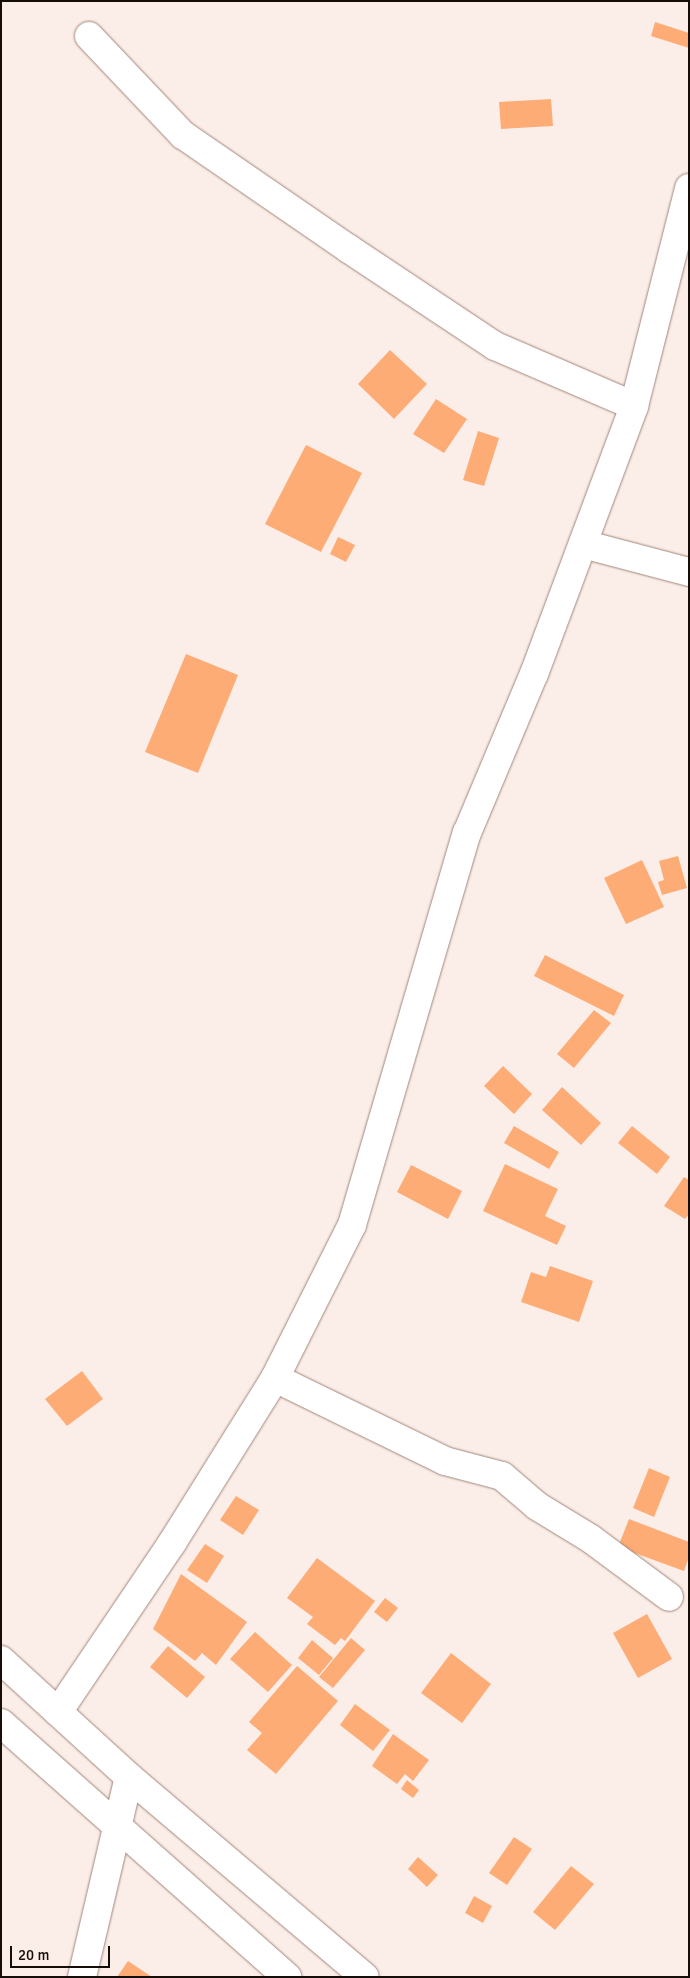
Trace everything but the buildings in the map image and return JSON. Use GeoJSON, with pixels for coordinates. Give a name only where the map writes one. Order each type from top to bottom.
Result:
{"type":"FeatureCollection","features":[{"type":"Feature","properties":{"kind":"street"},"geometry":{"type":"LineString","coordinates":[[89,36],[183,135],[349,249],[495,346],[634,406]]}},
{"type":"Feature","properties":{"kind":"street"},"geometry":{"type":"LineString","coordinates":[[58,1712],[172,1543],[275,1378],[352,1225],[467,833],[534,674],[634,406],[689,188]]}},
{"type":"Feature","properties":{"kind":"street"},"geometry":{"type":"LineString","coordinates":[[583,544],[689,572]]}},
{"type":"Feature","properties":{"kind":"street"},"geometry":{"type":"LineString","coordinates":[[275,1378],[445,1461],[502,1476],[537,1506],[591,1539],[669,1597]]}},
{"type":"Feature","properties":{"kind":"street"},"geometry":{"type":"LineString","coordinates":[[1,1660],[129,1777],[366,1977]]}},
{"type":"Feature","properties":{"kind":"street"},"geometry":{"type":"LineString","coordinates":[[1,1723],[287,1977]]}},
{"type":"Feature","properties":{"kind":"street"},"geometry":{"type":"LineString","coordinates":[[82,1977],[129,1777]]}}]}
